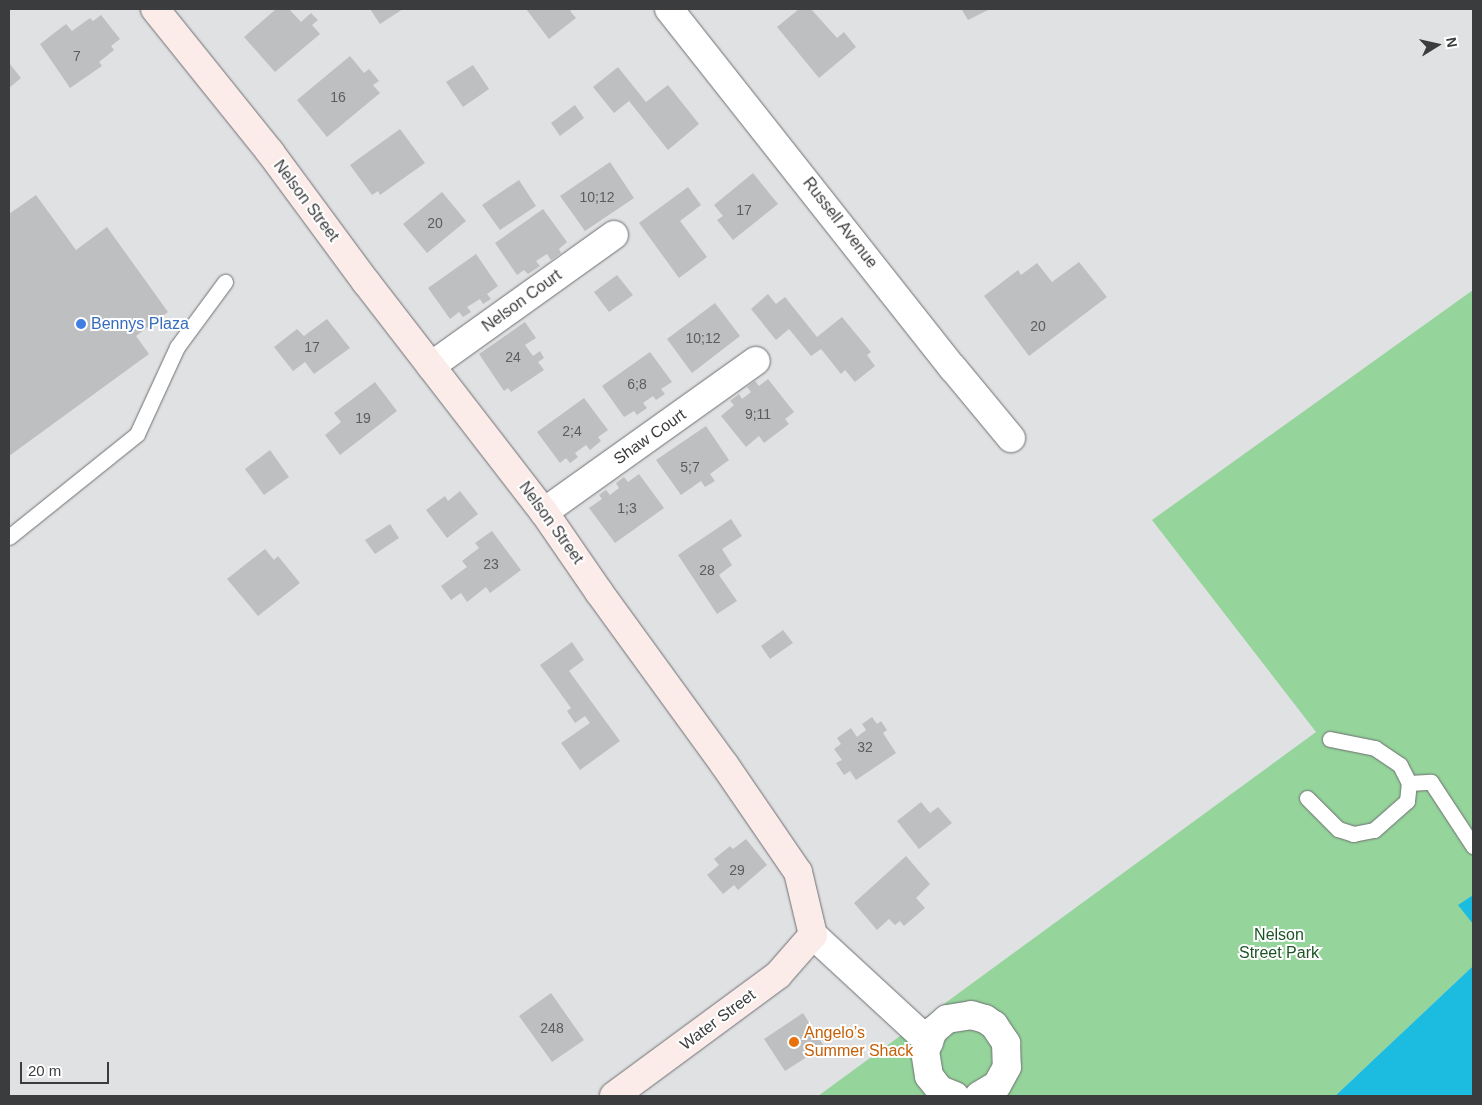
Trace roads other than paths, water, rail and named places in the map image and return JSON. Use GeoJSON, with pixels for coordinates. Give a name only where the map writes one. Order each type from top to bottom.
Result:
{"type":"FeatureCollection","features":[{"type":"Feature","properties":{"kind":"main road","name":"Nelson Street"},"geometry":{"type":"LineString","coordinates":[[155,9],[270,152],[544,512],[599,592],[724,764],[798,872],[813,935]]}},
{"type":"Feature","properties":{"kind":"main road","name":"Water Street"},"geometry":{"type":"LineString","coordinates":[[614,1096],[778,975],[813,935]]}},
{"type":"Feature","properties":{"kind":"street","name":"Russell Avenue"},"geometry":{"type":"LineString","coordinates":[[669,9],[953,368],[1012,438]]}},
{"type":"Feature","properties":{"kind":"street","name":"Nelson Court"},"geometry":{"type":"LineString","coordinates":[[431,366],[614,235]]}},
{"type":"Feature","properties":{"kind":"street","name":"Shaw Court"},"geometry":{"type":"LineString","coordinates":[[544,512],[756,361]]}},
{"type":"Feature","properties":{"kind":"street"},"geometry":{"type":"LineString","coordinates":[[813,935],[929,1042]]}},
{"type":"Feature","properties":{"kind":"street"},"geometry":{"type":"LineString","coordinates":[[955,1096],[940,1090],[929,1076],[925,1051],[933,1031],[947,1019],[972,1015],[985,1019],[994,1025],[1006,1042],[1007,1066],[997,1085],[979,1096]]}},
{"type":"Feature","properties":{"kind":"lane"},"geometry":{"type":"LineString","coordinates":[[9,537],[137,434],[176,347],[225,282]]}},
{"type":"Feature","properties":{"kind":"lane"},"geometry":{"type":"LineString","coordinates":[[1307,798],[1338,829],[1353,834],[1374,830],[1407,801],[1409,783],[1400,765],[1375,748],[1330,739]]}},
{"type":"Feature","properties":{"kind":"lane"},"geometry":{"type":"LineString","coordinates":[[1409,783],[1431,782],[1473,846]]}},
{"type":"Feature","properties":{"kind":"water"},"geometry":{"type":"Polygon","coordinates":[[[1473,895],[1473,924],[1458,905],[1473,895]]]}},
{"type":"Feature","properties":{"kind":"water"},"geometry":{"type":"Polygon","coordinates":[[[1473,966],[1473,1096],[1335,1096],[1473,966]]]}},
{"type":"Feature","properties":{"kind":"place","name":"Bennys Plaza"},"geometry":{"type":"Point","coordinates":[81,324]}},
{"type":"Feature","properties":{"kind":"place","name":"Angelo’s Summer Shack"},"geometry":{"type":"Point","coordinates":[794,1042]}},
{"type":"Feature","properties":{"kind":"park label","name":"Nelson Street Park"},"geometry":{"type":"Point","coordinates":[1279,944]}}]}
